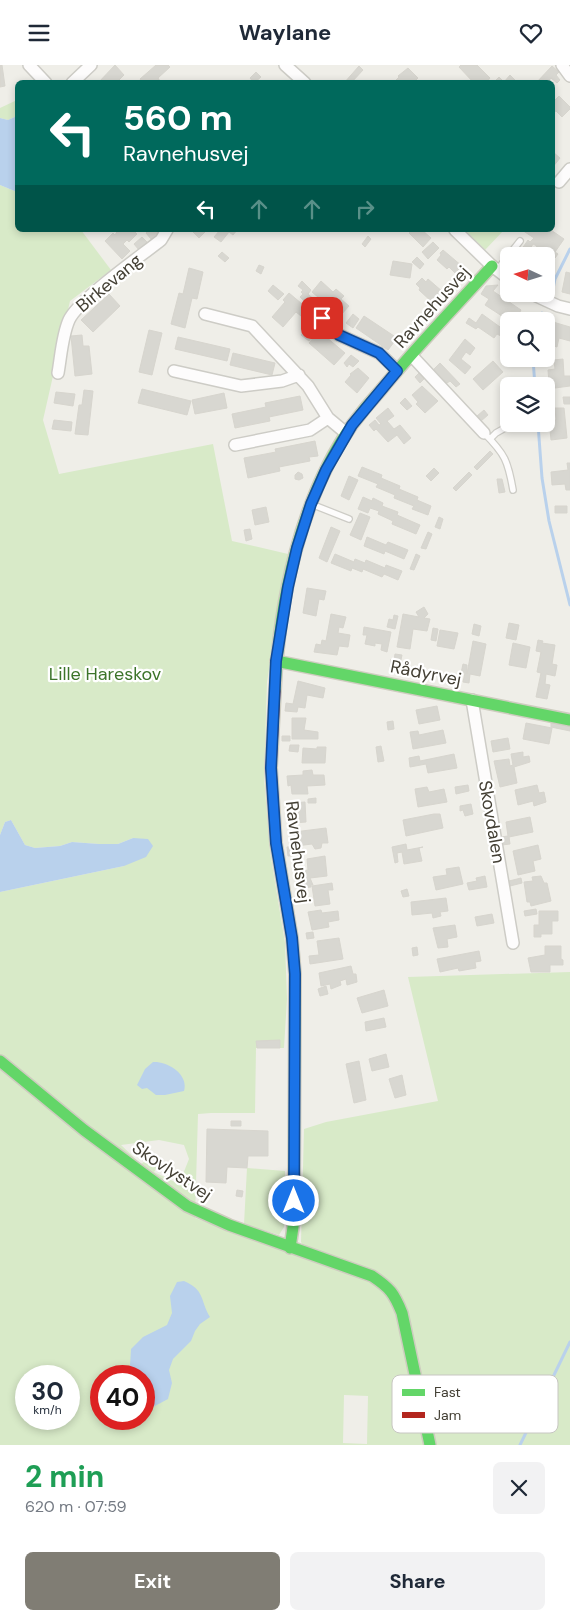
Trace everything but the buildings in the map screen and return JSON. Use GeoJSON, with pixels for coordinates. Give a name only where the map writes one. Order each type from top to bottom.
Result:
{"type":"FeatureCollection","features":[{"type":"Feature","properties":{"kind":"street"},"geometry":{"type":"LineString","coordinates":[[29,65],[43,80]]}},
{"type":"Feature","properties":{"kind":"street"},"geometry":{"type":"LineString","coordinates":[[75,80],[91,65]]}},
{"type":"Feature","properties":{"kind":"street"},"geometry":{"type":"LineString","coordinates":[[285,65],[302,80]]}},
{"type":"Feature","properties":{"kind":"street"},"geometry":{"type":"LineString","coordinates":[[562,65],[570,77]]}},
{"type":"Feature","properties":{"kind":"street"},"geometry":{"type":"LineString","coordinates":[[559,183],[570,169]]}},
{"type":"Feature","properties":{"kind":"street","name":"Birkevang"},"geometry":{"type":"LineString","coordinates":[[58,373],[66,329],[74,312],[161,240],[166,232]]}},
{"type":"Feature","properties":{"kind":"street"},"geometry":{"type":"LineString","coordinates":[[457,232],[500,272]]}},
{"type":"Feature","properties":{"kind":"street","name":"Ravnehusvej"},"geometry":{"type":"LineString","coordinates":[[290,1249],[294,1220],[295,974],[292,938],[276,843],[272,778],[276,661],[288,587],[297,548],[311,504],[326,470],[346,433],[397,371],[494,268]]}},
{"type":"Feature","properties":{"kind":"street"},"geometry":{"type":"LineString","coordinates":[[552,303],[570,309]]}},
{"type":"Feature","properties":{"kind":"street"},"geometry":{"type":"LineString","coordinates":[[205,314],[252,326],[299,375],[328,418],[346,433]]}},
{"type":"Feature","properties":{"kind":"street","name":"Ravnehusvej"},"geometry":{"type":"LineString","coordinates":[[322,318],[339,335],[379,353],[397,371]]}},
{"type":"Feature","properties":{"kind":"street"},"geometry":{"type":"LineString","coordinates":[[412,355],[487,436]]}},
{"type":"Feature","properties":{"kind":"street"},"geometry":{"type":"LineString","coordinates":[[174,371],[241,386],[282,381],[299,375]]}},
{"type":"Feature","properties":{"kind":"street"},"geometry":{"type":"LineString","coordinates":[[235,445],[310,430],[328,418]]}},
{"type":"Feature","properties":{"kind":"street","name":"Rådyrvej"},"geometry":{"type":"LineString","coordinates":[[276,661],[570,720]]}},
{"type":"Feature","properties":{"kind":"street","name":"Skovdalen"},"geometry":{"type":"LineString","coordinates":[[472,700],[513,943]]}},
{"type":"Feature","properties":{"kind":"street","name":"Skovlystvej"},"geometry":{"type":"LineString","coordinates":[[0,1061],[84,1130],[187,1206],[290,1249],[372,1276],[384,1284],[394,1295],[402,1313],[415,1375]]}},
{"type":"Feature","properties":{"kind":"lane"},"geometry":{"type":"LineString","coordinates":[[494,268],[520,241]]}},
{"type":"Feature","properties":{"kind":"lane"},"geometry":{"type":"LineString","coordinates":[[500,431],[487,436],[500,450],[509,467],[513,490]]}},
{"type":"Feature","properties":{"kind":"lane"},"geometry":{"type":"LineString","coordinates":[[311,504],[349,519]]}},
{"type":"Feature","properties":{"kind":"green space"},"geometry":{"type":"Polygon","coordinates":[[[15,101],[15,117],[8,120],[0,118],[0,108],[15,101]]]}},
{"type":"Feature","properties":{"kind":"green space","name":"Lille Hareskov"},"geometry":{"type":"Polygon","coordinates":[[[0,185],[15,191],[15,232],[82,232],[111,270],[70,301],[43,420],[59,474],[213,444],[232,541],[288,554],[267,682],[264,778],[270,852],[285,943],[287,999],[284,1048],[256,1048],[255,1113],[198,1114],[195,1218],[374,1283],[305,1248],[301,1242],[304,1129],[326,1122],[438,1101],[408,977],[570,972],[570,1445],[0,1445],[0,892],[124,866],[133,838],[118,844],[72,842],[60,846],[35,848],[25,845],[11,820],[5,822],[0,835],[0,185]],[[159,1140],[121,1145],[141,1164],[147,1160],[154,1162],[158,1166],[154,1172],[179,1184],[189,1159],[184,1145],[159,1140]],[[344,1395],[343,1443],[367,1444],[368,1396],[344,1395]]]}},
{"type":"Feature","properties":{"kind":"green space"},"geometry":{"type":"Polygon","coordinates":[[[467,232],[502,232],[485,250],[467,232]]]}},
{"type":"Feature","properties":{"kind":"green space"},"geometry":{"type":"Polygon","coordinates":[[[247,1168],[285,1171],[284,1227],[279,1235],[244,1224],[247,1168]]]}},
{"type":"Feature","properties":{"kind":"water"},"geometry":{"type":"Polygon","coordinates":[[[15,117],[15,191],[0,185],[0,118],[8,120],[15,117]]]}},
{"type":"Feature","properties":{"kind":"water"},"geometry":{"type":"Polygon","coordinates":[[[11,820],[25,845],[35,848],[60,846],[72,842],[118,844],[133,838],[148,839],[153,846],[146,857],[124,866],[0,892],[0,835],[5,822],[11,820]]]}},
{"type":"Feature","properties":{"kind":"water"},"geometry":{"type":"Polygon","coordinates":[[[153,1062],[159,1062],[176,1070],[183,1079],[184,1091],[156,1095],[147,1088],[142,1089],[137,1085],[145,1069],[153,1062]]]}},
{"type":"Feature","properties":{"kind":"water"},"geometry":{"type":"Polygon","coordinates":[[[184,1281],[196,1288],[210,1317],[200,1324],[191,1341],[173,1359],[169,1370],[172,1383],[168,1399],[155,1406],[155,1365],[130,1365],[131,1349],[143,1337],[167,1325],[172,1313],[170,1296],[177,1282],[184,1281]]]}},
{"type":"Feature","properties":{"kind":"waterway"},"geometry":{"type":"LineString","coordinates":[[555,279],[570,249]]}},
{"type":"Feature","properties":{"kind":"waterway"},"geometry":{"type":"LineString","coordinates":[[534,367],[534,377]]}},
{"type":"Feature","properties":{"kind":"waterway"},"geometry":{"type":"LineString","coordinates":[[539,432],[542,478],[549,521],[570,605]]}},
{"type":"Feature","properties":{"kind":"waterway"},"geometry":{"type":"LineString","coordinates":[[554,1375],[570,1342]]}},
{"type":"Feature","properties":{"kind":"waterway"},"geometry":{"type":"LineString","coordinates":[[520,1445],[526,1433]]}},
{"type":"Feature","properties":{"kind":"traffic: fast"},"geometry":{"type":"LineString","coordinates":[[275,691],[281,622],[287,587],[306,518],[334,454],[352,425],[370,403],[492,266]]}},
{"type":"Feature","properties":{"kind":"traffic: fast"},"geometry":{"type":"LineString","coordinates":[[276,661],[570,720]]}},
{"type":"Feature","properties":{"kind":"traffic: fast"},"geometry":{"type":"LineString","coordinates":[[276,843],[292,938],[295,974],[294,1220],[290,1248]]}},
{"type":"Feature","properties":{"kind":"traffic: fast"},"geometry":{"type":"LineString","coordinates":[[0,1061],[84,1130],[187,1206],[229,1225],[372,1276],[383,1284],[394,1296],[402,1313],[415,1375]]}},
{"type":"Feature","properties":{"kind":"traffic: fast"},"geometry":{"type":"LineString","coordinates":[[427,1433],[430,1445]]}},
{"type":"Feature","properties":{"kind":"traffic: jam"},"geometry":{"type":"LineString","coordinates":[[275,691],[271,768],[276,843]]}},
{"type":"Feature","properties":{"kind":"route"},"geometry":{"type":"LineString","coordinates":[[294,1201],[295,974],[292,938],[276,843],[271,768],[276,661],[288,587],[297,548],[311,504],[326,470],[346,433],[397,371],[379,353],[339,335],[322,318]]}}]}
